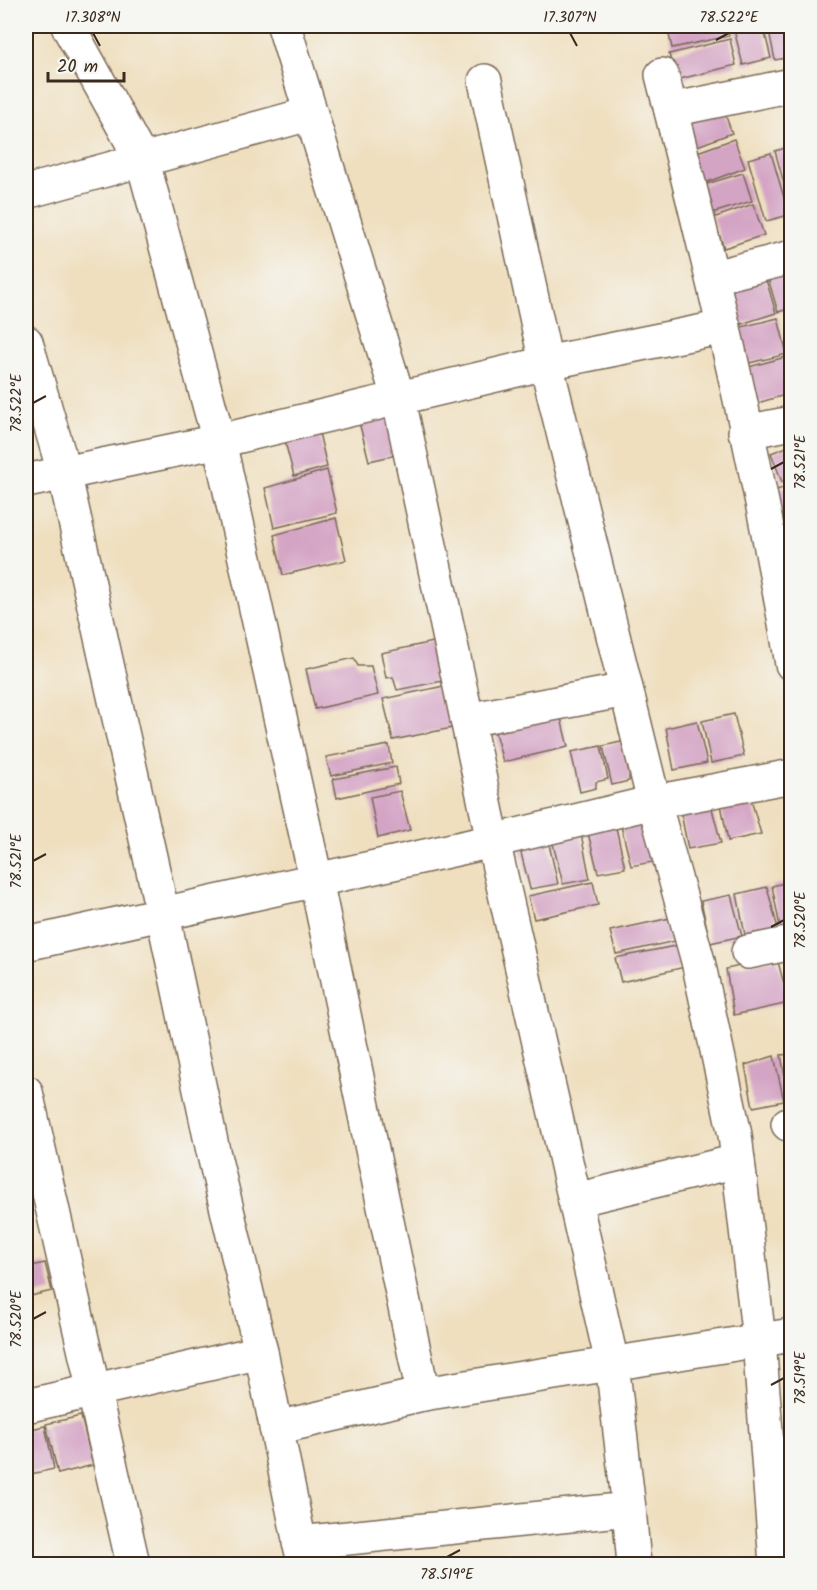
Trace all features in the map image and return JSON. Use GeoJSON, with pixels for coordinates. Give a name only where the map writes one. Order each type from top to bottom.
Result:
{"type":"FeatureCollection","features":[{"type":"Feature","properties":{"kind":"street"},"geometry":{"type":"LineString","coordinates":[[68,26],[143,162],[219,441],[316,880],[423,1394]]}},
{"type":"Feature","properties":{"kind":"street"},"geometry":{"type":"LineString","coordinates":[[284,26],[309,114],[399,400],[493,841],[612,1363],[634,1564]]}},
{"type":"Feature","properties":{"kind":"street"},"geometry":{"type":"LineString","coordinates":[[662,75],[714,277],[745,432],[786,590],[792,664]]}},
{"type":"Feature","properties":{"kind":"street"},"geometry":{"type":"LineString","coordinates":[[485,81],[546,363],[654,802],[698,961],[735,1135],[759,1340],[776,1564]]}},
{"type":"Feature","properties":{"kind":"street"},"geometry":{"type":"LineString","coordinates":[[671,110],[792,85]]}},
{"type":"Feature","properties":{"kind":"street"},"geometry":{"type":"LineString","coordinates":[[26,192],[143,162],[309,114]]}},
{"type":"Feature","properties":{"kind":"street"},"geometry":{"type":"LineString","coordinates":[[714,277],[792,256]]}},
{"type":"Feature","properties":{"kind":"street"},"geometry":{"type":"LineString","coordinates":[[26,481],[219,441],[399,400],[546,363],[724,327]]}},
{"type":"Feature","properties":{"kind":"street"},"geometry":{"type":"LineString","coordinates":[[26,342],[64,472],[213,1151],[261,1352],[302,1554],[628,1509]]}},
{"type":"Feature","properties":{"kind":"street"},"geometry":{"type":"LineString","coordinates":[[745,432],[792,423]]}},
{"type":"Feature","properties":{"kind":"street"},"geometry":{"type":"LineString","coordinates":[[467,720],[626,690]]}},
{"type":"Feature","properties":{"kind":"street"},"geometry":{"type":"LineString","coordinates":[[26,944],[493,841],[654,802],[792,776]]}},
{"type":"Feature","properties":{"kind":"street"},"geometry":{"type":"LineString","coordinates":[[748,952],[792,944]]}},
{"type":"Feature","properties":{"kind":"street"},"geometry":{"type":"LineString","coordinates":[[26,1092],[133,1564]]}},
{"type":"Feature","properties":{"kind":"street"},"geometry":{"type":"LineString","coordinates":[[575,1200],[738,1161]]}},
{"type":"Feature","properties":{"kind":"street"},"geometry":{"type":"LineString","coordinates":[[276,1428],[423,1394],[792,1335]]}},
{"type":"Feature","properties":{"kind":"street"},"geometry":{"type":"LineString","coordinates":[[26,1406],[261,1352]]}},
{"type":"Feature","properties":{"kind":"building"},"geometry":{"type":"Polygon","coordinates":[[[667,26],[727,26],[729,36],[672,48],[667,26]]]}},
{"type":"Feature","properties":{"kind":"building"},"geometry":{"type":"Polygon","coordinates":[[[733,26],[763,26],[771,58],[743,65],[733,26]]]}},
{"type":"Feature","properties":{"kind":"building"},"geometry":{"type":"Polygon","coordinates":[[[768,26],[792,26],[792,57],[775,60],[768,26]]]}},
{"type":"Feature","properties":{"kind":"building"},"geometry":{"type":"Polygon","coordinates":[[[730,39],[736,65],[676,80],[669,54],[730,39]]]}},
{"type":"Feature","properties":{"kind":"building"},"geometry":{"type":"Polygon","coordinates":[[[721,103],[732,133],[692,148],[680,118],[721,103]]]}},
{"type":"Feature","properties":{"kind":"building"},"geometry":{"type":"Polygon","coordinates":[[[734,139],[745,168],[699,185],[689,155],[734,139]]]}},
{"type":"Feature","properties":{"kind":"building"},"geometry":{"type":"Polygon","coordinates":[[[792,146],[792,209],[791,209],[775,151],[792,146]]]}},
{"type":"Feature","properties":{"kind":"building"},"geometry":{"type":"Polygon","coordinates":[[[771,153],[789,215],[766,221],[748,159],[771,153]]]}},
{"type":"Feature","properties":{"kind":"building"},"geometry":{"type":"Polygon","coordinates":[[[743,173],[752,201],[709,214],[700,186],[743,173]]]}},
{"type":"Feature","properties":{"kind":"building"},"geometry":{"type":"Polygon","coordinates":[[[753,204],[764,235],[724,248],[713,218],[753,204]]]}},
{"type":"Feature","properties":{"kind":"building"},"geometry":{"type":"Polygon","coordinates":[[[792,268],[792,308],[778,312],[767,275],[792,268]]]}},
{"type":"Feature","properties":{"kind":"building"},"geometry":{"type":"Polygon","coordinates":[[[764,273],[776,313],[738,325],[726,284],[764,273]]]}},
{"type":"Feature","properties":{"kind":"building"},"geometry":{"type":"Polygon","coordinates":[[[778,318],[787,354],[741,365],[733,329],[778,318]]]}},
{"type":"Feature","properties":{"kind":"building"},"geometry":{"type":"Polygon","coordinates":[[[786,357],[792,375],[792,393],[751,405],[741,369],[786,357]]]}},
{"type":"Feature","properties":{"kind":"building"},"geometry":{"type":"Polygon","coordinates":[[[388,412],[401,454],[369,461],[358,418],[388,412]]]}},
{"type":"Feature","properties":{"kind":"building"},"geometry":{"type":"Polygon","coordinates":[[[317,424],[327,467],[294,476],[283,434],[317,424]]]}},
{"type":"Feature","properties":{"kind":"building"},"geometry":{"type":"Polygon","coordinates":[[[792,445],[792,478],[782,482],[771,453],[792,445]]]}},
{"type":"Feature","properties":{"kind":"building"},"geometry":{"type":"Polygon","coordinates":[[[327,470],[337,513],[274,528],[265,488],[327,470]]]}},
{"type":"Feature","properties":{"kind":"building"},"geometry":{"type":"Polygon","coordinates":[[[792,485],[792,519],[785,522],[774,491],[792,485]]]}},
{"type":"Feature","properties":{"kind":"building"},"geometry":{"type":"Polygon","coordinates":[[[336,518],[346,560],[283,575],[274,535],[336,518]]]}},
{"type":"Feature","properties":{"kind":"building"},"geometry":{"type":"Polygon","coordinates":[[[792,523],[792,555],[789,556],[778,528],[792,523]]]}},
{"type":"Feature","properties":{"kind":"building"},"geometry":{"type":"Polygon","coordinates":[[[438,641],[448,680],[397,690],[393,677],[386,678],[381,653],[438,641]]]}},
{"type":"Feature","properties":{"kind":"building"},"geometry":{"type":"Polygon","coordinates":[[[354,658],[358,666],[371,666],[378,695],[315,709],[306,669],[354,658]]]}},
{"type":"Feature","properties":{"kind":"building"},"geometry":{"type":"Polygon","coordinates":[[[444,686],[457,727],[393,740],[383,699],[444,686]]]}},
{"type":"Feature","properties":{"kind":"building"},"geometry":{"type":"Polygon","coordinates":[[[559,710],[568,747],[503,762],[493,725],[559,710]]]}},
{"type":"Feature","properties":{"kind":"building"},"geometry":{"type":"Polygon","coordinates":[[[734,714],[744,756],[711,763],[702,721],[734,714]]]}},
{"type":"Feature","properties":{"kind":"building"},"geometry":{"type":"Polygon","coordinates":[[[697,721],[707,763],[674,770],[666,728],[697,721]]]}},
{"type":"Feature","properties":{"kind":"building"},"geometry":{"type":"Polygon","coordinates":[[[634,739],[641,772],[629,776],[629,781],[612,785],[603,746],[634,739]]]}},
{"type":"Feature","properties":{"kind":"building"},"geometry":{"type":"Polygon","coordinates":[[[389,745],[392,763],[331,776],[326,757],[389,745]]]}},
{"type":"Feature","properties":{"kind":"building"},"geometry":{"type":"Polygon","coordinates":[[[601,746],[608,779],[596,782],[596,788],[580,792],[571,752],[601,746]]]}},
{"type":"Feature","properties":{"kind":"building"},"geometry":{"type":"Polygon","coordinates":[[[396,767],[399,784],[337,798],[333,779],[396,767]]]}},
{"type":"Feature","properties":{"kind":"building"},"geometry":{"type":"Polygon","coordinates":[[[400,791],[410,830],[378,838],[370,797],[400,791]]]}},
{"type":"Feature","properties":{"kind":"building"},"geometry":{"type":"Polygon","coordinates":[[[749,793],[761,834],[728,841],[720,799],[749,793]]]}},
{"type":"Feature","properties":{"kind":"building"},"geometry":{"type":"Polygon","coordinates":[[[710,801],[721,843],[688,849],[680,808],[710,801]]]}},
{"type":"Feature","properties":{"kind":"building"},"geometry":{"type":"Polygon","coordinates":[[[649,816],[658,861],[631,866],[620,822],[649,816]]]}},
{"type":"Feature","properties":{"kind":"building"},"geometry":{"type":"Polygon","coordinates":[[[615,823],[625,868],[598,873],[587,829],[615,823]]]}},
{"type":"Feature","properties":{"kind":"building"},"geometry":{"type":"Polygon","coordinates":[[[581,834],[590,879],[563,884],[552,840],[581,834]]]}},
{"type":"Feature","properties":{"kind":"building"},"geometry":{"type":"Polygon","coordinates":[[[548,840],[558,884],[530,889],[519,845],[548,840]]]}},
{"type":"Feature","properties":{"kind":"building"},"geometry":{"type":"Polygon","coordinates":[[[792,881],[792,925],[780,927],[772,886],[792,881]]]}},
{"type":"Feature","properties":{"kind":"building"},"geometry":{"type":"Polygon","coordinates":[[[593,882],[598,905],[534,919],[528,896],[593,882]]]}},
{"type":"Feature","properties":{"kind":"building"},"geometry":{"type":"Polygon","coordinates":[[[767,887],[778,929],[745,935],[737,894],[767,887]]]}},
{"type":"Feature","properties":{"kind":"building"},"geometry":{"type":"Polygon","coordinates":[[[731,895],[742,936],[710,943],[701,901],[731,895]]]}},
{"type":"Feature","properties":{"kind":"building"},"geometry":{"type":"Polygon","coordinates":[[[675,917],[680,940],[616,954],[610,931],[675,917]]]}},
{"type":"Feature","properties":{"kind":"building"},"geometry":{"type":"Polygon","coordinates":[[[680,945],[685,967],[621,982],[615,958],[680,945]]]}},
{"type":"Feature","properties":{"kind":"building"},"geometry":{"type":"Polygon","coordinates":[[[777,958],[789,1003],[734,1015],[726,969],[777,958]]]}},
{"type":"Feature","properties":{"kind":"building"},"geometry":{"type":"Polygon","coordinates":[[[792,1054],[792,1098],[789,1099],[781,1055],[792,1054]]]}},
{"type":"Feature","properties":{"kind":"building"},"geometry":{"type":"Polygon","coordinates":[[[774,1056],[784,1101],[753,1107],[745,1065],[774,1056]]]}},
{"type":"Feature","properties":{"kind":"building"},"geometry":{"type":"Polygon","coordinates":[[[45,1263],[52,1291],[26,1297],[26,1267],[45,1263]]]}},
{"type":"Feature","properties":{"kind":"building"},"geometry":{"type":"Polygon","coordinates":[[[81,1416],[93,1465],[58,1474],[46,1424],[81,1416]]]}},
{"type":"Feature","properties":{"kind":"building"},"geometry":{"type":"Polygon","coordinates":[[[45,1426],[54,1469],[26,1475],[26,1430],[45,1426]]]}}]}
